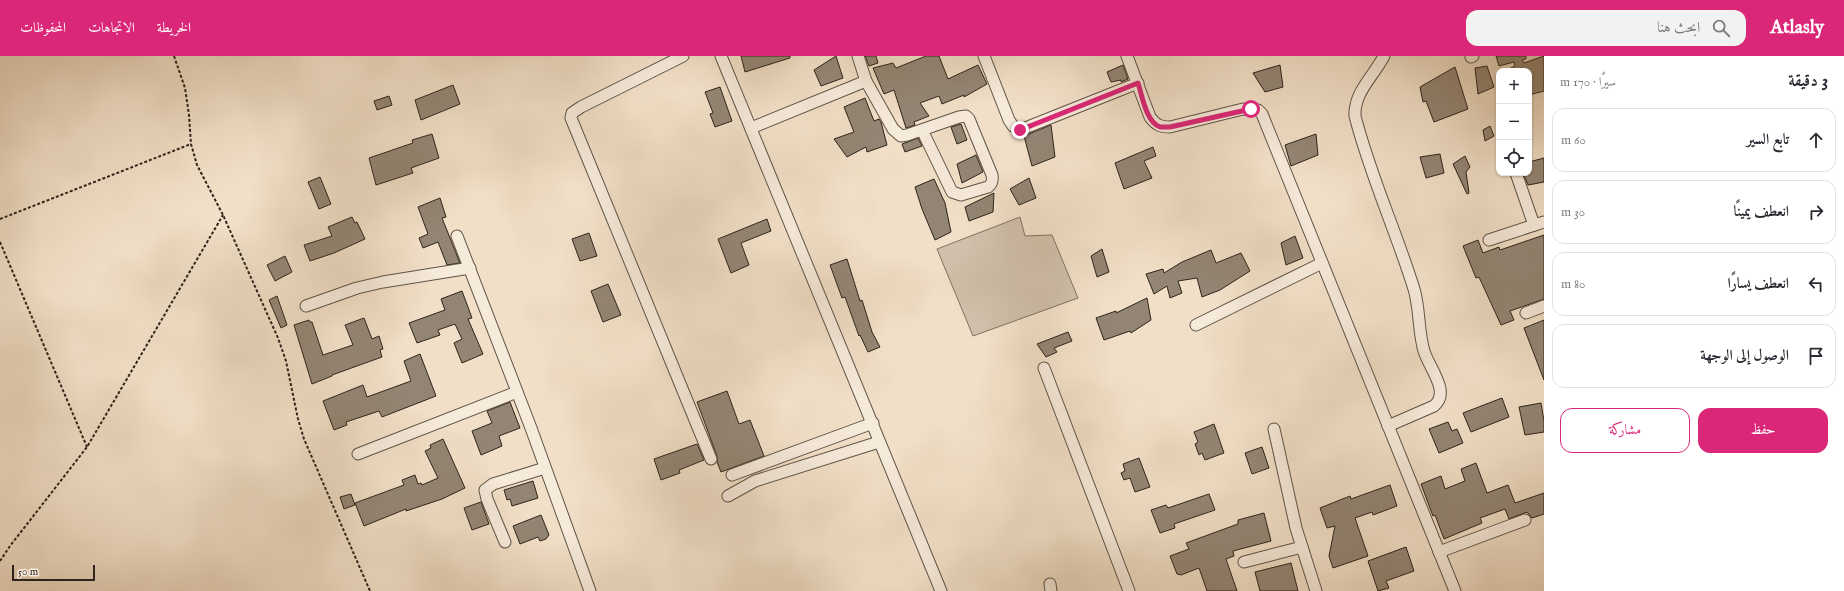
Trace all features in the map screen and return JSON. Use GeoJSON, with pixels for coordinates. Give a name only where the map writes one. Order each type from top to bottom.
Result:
{"type":"FeatureCollection","features":[{"type":"Feature","properties":{"kind":"street"},"geometry":{"type":"LineString","coordinates":[[683,56],[581,107],[572,113],[571,118],[711,458]]}},
{"type":"Feature","properties":{"kind":"street"},"geometry":{"type":"LineString","coordinates":[[721,56],[941,591]]}},
{"type":"Feature","properties":{"kind":"street"},"geometry":{"type":"LineString","coordinates":[[858,56],[866,81],[897,134],[901,136],[907,135],[959,117],[966,116],[969,119],[992,175],[993,180],[991,185],[961,195],[952,192],[922,130]]}},
{"type":"Feature","properties":{"kind":"street"},"geometry":{"type":"LineString","coordinates":[[984,56],[1009,120],[1013,126],[1020,130],[1138,83]]}},
{"type":"Feature","properties":{"kind":"street"},"geometry":{"type":"LineString","coordinates":[[1128,56],[1150,117],[1161,127],[1170,127],[1243,109],[1258,110],[1262,114],[1455,591]]}},
{"type":"Feature","properties":{"kind":"street"},"geometry":{"type":"LineString","coordinates":[[1384,56],[1360,91],[1355,105],[1355,116],[1379,194],[1401,248],[1414,291],[1424,353],[1442,395],[1434,406],[1388,426]]}},
{"type":"Feature","properties":{"kind":"street"},"geometry":{"type":"LineString","coordinates":[[751,128],[866,81]]}},
{"type":"Feature","properties":{"kind":"street"},"geometry":{"type":"LineString","coordinates":[[1489,240],[1539,224],[1517,176]]}},
{"type":"Feature","properties":{"kind":"street"},"geometry":{"type":"LineString","coordinates":[[457,236],[517,392],[590,591]]}},
{"type":"Feature","properties":{"kind":"street"},"geometry":{"type":"LineString","coordinates":[[1196,325],[1322,263]]}},
{"type":"Feature","properties":{"kind":"street"},"geometry":{"type":"LineString","coordinates":[[306,306],[357,288],[382,282],[470,268]]}},
{"type":"Feature","properties":{"kind":"street"},"geometry":{"type":"LineString","coordinates":[[1526,313],[1544,306]]}},
{"type":"Feature","properties":{"kind":"street"},"geometry":{"type":"LineString","coordinates":[[1044,368],[1129,591]]}},
{"type":"Feature","properties":{"kind":"street"},"geometry":{"type":"LineString","coordinates":[[358,454],[517,392]]}},
{"type":"Feature","properties":{"kind":"street"},"geometry":{"type":"LineString","coordinates":[[732,475],[873,423]]}},
{"type":"Feature","properties":{"kind":"street"},"geometry":{"type":"LineString","coordinates":[[1274,428],[1302,547],[1316,591]]}},
{"type":"Feature","properties":{"kind":"street"},"geometry":{"type":"LineString","coordinates":[[728,496],[755,481],[879,442]]}},
{"type":"Feature","properties":{"kind":"street"},"geometry":{"type":"LineString","coordinates":[[505,542],[487,499],[485,490],[493,484],[545,468]]}},
{"type":"Feature","properties":{"kind":"street"},"geometry":{"type":"LineString","coordinates":[[1439,552],[1525,520]]}},
{"type":"Feature","properties":{"kind":"street"},"geometry":{"type":"LineString","coordinates":[[1244,562],[1302,547]]}},
{"type":"Feature","properties":{"kind":"path"},"geometry":{"type":"LineString","coordinates":[[174,56],[185,88],[191,144],[197,165],[223,214],[278,338],[286,361],[298,419],[304,438],[370,591]]}},
{"type":"Feature","properties":{"kind":"path"},"geometry":{"type":"LineString","coordinates":[[0,219],[191,144]]}},
{"type":"Feature","properties":{"kind":"path"},"geometry":{"type":"LineString","coordinates":[[0,561],[87,446],[223,214]]}},
{"type":"Feature","properties":{"kind":"path"},"geometry":{"type":"LineString","coordinates":[[0,242],[87,446]]}},
{"type":"Feature","properties":{"kind":"shaded area"},"geometry":{"type":"Polygon","coordinates":[[[1020,217],[1025,236],[1052,235],[1078,298],[973,336],[937,249],[1020,217]]]}},
{"type":"Feature","properties":{"kind":"building"},"geometry":{"type":"Polygon","coordinates":[[[741,56],[790,56],[790,58],[745,72],[741,56]]]}},
{"type":"Feature","properties":{"kind":"building"},"geometry":{"type":"Polygon","coordinates":[[[836,56],[843,78],[821,86],[814,70],[836,56]]]}},
{"type":"Feature","properties":{"kind":"building"},"geometry":{"type":"Polygon","coordinates":[[[865,56],[876,56],[878,63],[869,66],[865,56]]]}},
{"type":"Feature","properties":{"kind":"building"},"geometry":{"type":"Polygon","coordinates":[[[926,56],[939,56],[948,79],[978,65],[987,84],[964,97],[964,95],[942,104],[939,96],[920,103],[929,116],[914,122],[915,125],[906,128],[894,90],[884,94],[873,68],[893,63],[896,68],[926,56]]]}},
{"type":"Feature","properties":{"kind":"building"},"geometry":{"type":"Polygon","coordinates":[[[1496,56],[1526,56],[1526,59],[1522,60],[1524,63],[1544,56],[1544,91],[1532,94],[1532,68],[1511,68],[1515,66],[1514,62],[1499,66],[1496,56]]]}},
{"type":"Feature","properties":{"kind":"building"},"geometry":{"type":"Polygon","coordinates":[[[1123,65],[1128,79],[1121,82],[1121,80],[1111,82],[1107,72],[1123,65]]]}},
{"type":"Feature","properties":{"kind":"building"},"geometry":{"type":"Polygon","coordinates":[[[1280,65],[1283,87],[1265,92],[1253,73],[1280,65]]]}},
{"type":"Feature","properties":{"kind":"building"},"geometry":{"type":"Polygon","coordinates":[[[1487,66],[1494,87],[1478,94],[1475,68],[1487,66]]]}},
{"type":"Feature","properties":{"kind":"building"},"geometry":{"type":"Polygon","coordinates":[[[1455,67],[1468,109],[1434,122],[1426,101],[1423,102],[1420,87],[1455,67]]]}},
{"type":"Feature","properties":{"kind":"building"},"geometry":{"type":"Polygon","coordinates":[[[453,85],[460,104],[421,120],[415,100],[453,85]]]}},
{"type":"Feature","properties":{"kind":"building"},"geometry":{"type":"Polygon","coordinates":[[[720,87],[732,121],[715,127],[710,114],[713,113],[705,92],[720,87]]]}},
{"type":"Feature","properties":{"kind":"building"},"geometry":{"type":"Polygon","coordinates":[[[389,96],[392,105],[377,110],[374,101],[389,96]]]}},
{"type":"Feature","properties":{"kind":"building"},"geometry":{"type":"Polygon","coordinates":[[[865,98],[874,121],[879,119],[881,122],[887,145],[867,152],[866,147],[847,157],[834,139],[854,132],[844,107],[865,98]]]}},
{"type":"Feature","properties":{"kind":"building"},"geometry":{"type":"Polygon","coordinates":[[[961,124],[967,140],[957,144],[951,127],[961,124]]]}},
{"type":"Feature","properties":{"kind":"building"},"geometry":{"type":"Polygon","coordinates":[[[1051,125],[1055,157],[1032,166],[1024,136],[1051,125]]]}},
{"type":"Feature","properties":{"kind":"building"},"geometry":{"type":"Polygon","coordinates":[[[1490,126],[1494,136],[1485,141],[1483,130],[1490,126]]]}},
{"type":"Feature","properties":{"kind":"building"},"geometry":{"type":"Polygon","coordinates":[[[432,134],[439,158],[411,168],[413,173],[376,185],[369,158],[413,143],[412,140],[432,134]]]}},
{"type":"Feature","properties":{"kind":"building"},"geometry":{"type":"Polygon","coordinates":[[[1316,134],[1318,155],[1291,166],[1285,145],[1316,134]]]}},
{"type":"Feature","properties":{"kind":"building"},"geometry":{"type":"Polygon","coordinates":[[[918,138],[922,146],[905,152],[902,144],[918,138]]]}},
{"type":"Feature","properties":{"kind":"building"},"geometry":{"type":"Polygon","coordinates":[[[1153,147],[1156,156],[1144,161],[1152,178],[1124,189],[1115,163],[1153,147]]]}},
{"type":"Feature","properties":{"kind":"building"},"geometry":{"type":"Polygon","coordinates":[[[1440,154],[1444,173],[1426,178],[1420,157],[1440,154]]]}},
{"type":"Feature","properties":{"kind":"building"},"geometry":{"type":"Polygon","coordinates":[[[976,155],[983,172],[962,183],[957,164],[976,155]]]}},
{"type":"Feature","properties":{"kind":"building"},"geometry":{"type":"Polygon","coordinates":[[[1465,156],[1470,167],[1466,172],[1469,193],[1467,194],[1453,164],[1465,156]]]}},
{"type":"Feature","properties":{"kind":"building"},"geometry":{"type":"Polygon","coordinates":[[[1544,158],[1544,182],[1528,185],[1524,176],[1532,176],[1532,161],[1544,158]]]}},
{"type":"Feature","properties":{"kind":"building"},"geometry":{"type":"Polygon","coordinates":[[[320,177],[331,204],[319,209],[308,182],[320,177]]]}},
{"type":"Feature","properties":{"kind":"building"},"geometry":{"type":"Polygon","coordinates":[[[1029,178],[1036,198],[1019,205],[1010,189],[1029,178]]]}},
{"type":"Feature","properties":{"kind":"building"},"geometry":{"type":"Polygon","coordinates":[[[934,179],[945,203],[951,232],[935,240],[922,209],[915,187],[934,179]]]}},
{"type":"Feature","properties":{"kind":"building"},"geometry":{"type":"Polygon","coordinates":[[[994,193],[993,212],[969,221],[965,207],[994,193]]]}},
{"type":"Feature","properties":{"kind":"building"},"geometry":{"type":"Polygon","coordinates":[[[440,198],[446,217],[442,218],[460,263],[447,265],[438,242],[423,248],[419,238],[428,234],[418,207],[440,198]]]}},
{"type":"Feature","properties":{"kind":"building"},"geometry":{"type":"Polygon","coordinates":[[[352,217],[355,223],[357,222],[365,239],[334,253],[310,261],[304,245],[332,236],[328,227],[352,217]]]}},
{"type":"Feature","properties":{"kind":"building"},"geometry":{"type":"Polygon","coordinates":[[[767,219],[771,231],[741,243],[749,265],[731,273],[718,239],[767,219]]]}},
{"type":"Feature","properties":{"kind":"building"},"geometry":{"type":"Polygon","coordinates":[[[589,233],[597,256],[580,261],[572,239],[589,233]]]}},
{"type":"Feature","properties":{"kind":"building"},"geometry":{"type":"Polygon","coordinates":[[[1544,235],[1544,299],[1510,311],[1514,320],[1501,325],[1479,277],[1476,278],[1463,246],[1478,240],[1483,253],[1499,247],[1500,250],[1544,235]]]}},
{"type":"Feature","properties":{"kind":"building"},"geometry":{"type":"Polygon","coordinates":[[[1295,236],[1303,258],[1286,265],[1281,243],[1295,236]]]}},
{"type":"Feature","properties":{"kind":"building"},"geometry":{"type":"Polygon","coordinates":[[[1102,249],[1109,272],[1097,277],[1091,256],[1102,249]]]}},
{"type":"Feature","properties":{"kind":"building"},"geometry":{"type":"Polygon","coordinates":[[[1211,250],[1216,263],[1241,253],[1250,271],[1220,290],[1202,297],[1197,278],[1178,281],[1182,293],[1170,298],[1167,286],[1154,294],[1146,274],[1163,269],[1164,273],[1182,262],[1211,250]]]}},
{"type":"Feature","properties":{"kind":"building"},"geometry":{"type":"Polygon","coordinates":[[[285,256],[292,272],[275,281],[267,265],[285,256]]]}},
{"type":"Feature","properties":{"kind":"building"},"geometry":{"type":"Polygon","coordinates":[[[847,259],[860,301],[862,300],[872,332],[880,347],[868,352],[860,335],[859,336],[845,297],[842,298],[830,265],[847,259]]]}},
{"type":"Feature","properties":{"kind":"building"},"geometry":{"type":"Polygon","coordinates":[[[608,284],[621,315],[603,322],[591,291],[608,284]]]}},
{"type":"Feature","properties":{"kind":"building"},"geometry":{"type":"Polygon","coordinates":[[[462,291],[472,318],[468,319],[483,354],[462,363],[454,343],[462,339],[455,324],[438,330],[440,335],[417,343],[409,323],[445,310],[441,299],[462,291]]]}},
{"type":"Feature","properties":{"kind":"building"},"geometry":{"type":"Polygon","coordinates":[[[277,296],[287,325],[281,328],[269,300],[277,296]]]}},
{"type":"Feature","properties":{"kind":"building"},"geometry":{"type":"Polygon","coordinates":[[[1147,298],[1151,320],[1131,333],[1130,331],[1104,340],[1096,318],[1116,311],[1116,313],[1147,298]]]}},
{"type":"Feature","properties":{"kind":"building"},"geometry":{"type":"Polygon","coordinates":[[[364,318],[372,339],[379,336],[383,349],[380,350],[382,357],[312,384],[294,325],[309,320],[312,322],[323,355],[353,345],[345,325],[364,318]]]}},
{"type":"Feature","properties":{"kind":"building"},"geometry":{"type":"Polygon","coordinates":[[[1544,320],[1544,380],[1524,328],[1544,320]]]}},
{"type":"Feature","properties":{"kind":"building"},"geometry":{"type":"Polygon","coordinates":[[[1068,332],[1072,341],[1054,348],[1057,352],[1046,357],[1037,344],[1068,332]]]}},
{"type":"Feature","properties":{"kind":"building"},"geometry":{"type":"Polygon","coordinates":[[[420,354],[436,396],[382,417],[379,411],[346,422],[347,425],[334,430],[323,401],[363,385],[367,397],[411,381],[404,361],[420,354]]]}},
{"type":"Feature","properties":{"kind":"building"},"geometry":{"type":"Polygon","coordinates":[[[727,391],[739,424],[750,420],[764,456],[721,472],[717,462],[717,456],[697,402],[727,391]]]}},
{"type":"Feature","properties":{"kind":"building"},"geometry":{"type":"Polygon","coordinates":[[[1502,398],[1509,417],[1471,432],[1463,413],[1502,398]]]}},
{"type":"Feature","properties":{"kind":"building"},"geometry":{"type":"Polygon","coordinates":[[[510,402],[520,428],[499,436],[502,446],[481,455],[472,431],[492,423],[487,411],[510,402]]]}},
{"type":"Feature","properties":{"kind":"building"},"geometry":{"type":"Polygon","coordinates":[[[1541,403],[1544,432],[1525,435],[1519,407],[1541,403]]]}},
{"type":"Feature","properties":{"kind":"building"},"geometry":{"type":"Polygon","coordinates":[[[1448,422],[1452,431],[1457,429],[1463,443],[1439,453],[1429,429],[1448,422]]]}},
{"type":"Feature","properties":{"kind":"building"},"geometry":{"type":"Polygon","coordinates":[[[1214,424],[1224,453],[1205,460],[1202,453],[1199,455],[1195,444],[1198,442],[1194,432],[1214,424]]]}},
{"type":"Feature","properties":{"kind":"building"},"geometry":{"type":"Polygon","coordinates":[[[443,439],[465,488],[442,499],[406,511],[406,509],[364,526],[355,503],[404,485],[402,480],[415,475],[418,484],[421,483],[422,485],[438,478],[425,451],[431,448],[430,445],[443,439]]]}},
{"type":"Feature","properties":{"kind":"building"},"geometry":{"type":"Polygon","coordinates":[[[697,444],[704,460],[679,470],[680,473],[661,480],[654,459],[697,444]]]}},
{"type":"Feature","properties":{"kind":"building"},"geometry":{"type":"Polygon","coordinates":[[[1262,447],[1269,468],[1252,474],[1245,453],[1262,447]]]}},
{"type":"Feature","properties":{"kind":"building"},"geometry":{"type":"Polygon","coordinates":[[[1139,458],[1150,487],[1135,492],[1130,478],[1124,480],[1121,473],[1125,471],[1123,464],[1139,458]]]}},
{"type":"Feature","properties":{"kind":"building"},"geometry":{"type":"Polygon","coordinates":[[[1476,463],[1487,493],[1508,485],[1515,503],[1544,493],[1544,514],[1532,518],[1527,512],[1509,519],[1505,509],[1480,518],[1482,523],[1444,539],[1435,515],[1433,516],[1421,484],[1441,476],[1445,489],[1465,481],[1461,469],[1476,463]]]}},
{"type":"Feature","properties":{"kind":"building"},"geometry":{"type":"Polygon","coordinates":[[[533,481],[538,498],[512,506],[510,499],[507,500],[504,490],[533,481]]]}},
{"type":"Feature","properties":{"kind":"building"},"geometry":{"type":"Polygon","coordinates":[[[1390,485],[1397,506],[1373,515],[1372,512],[1355,518],[1368,556],[1333,568],[1329,556],[1335,526],[1327,528],[1320,508],[1350,496],[1351,499],[1390,485]]]}},
{"type":"Feature","properties":{"kind":"building"},"geometry":{"type":"Polygon","coordinates":[[[351,494],[355,505],[344,509],[340,497],[351,494]]]}},
{"type":"Feature","properties":{"kind":"building"},"geometry":{"type":"Polygon","coordinates":[[[1209,494],[1215,510],[1174,524],[1175,528],[1160,533],[1151,510],[1166,505],[1168,508],[1209,494]]]}},
{"type":"Feature","properties":{"kind":"building"},"geometry":{"type":"Polygon","coordinates":[[[481,502],[489,524],[472,530],[464,508],[481,502]]]}},
{"type":"Feature","properties":{"kind":"building"},"geometry":{"type":"Polygon","coordinates":[[[1264,513],[1271,541],[1233,551],[1234,556],[1226,559],[1237,591],[1207,591],[1199,568],[1181,575],[1177,574],[1170,556],[1189,549],[1186,543],[1238,524],[1238,520],[1264,513]]]}},
{"type":"Feature","properties":{"kind":"building"},"geometry":{"type":"Polygon","coordinates":[[[541,515],[549,535],[546,539],[540,541],[538,537],[520,544],[513,526],[541,515]]]}},
{"type":"Feature","properties":{"kind":"building"},"geometry":{"type":"Polygon","coordinates":[[[1406,547],[1414,571],[1386,581],[1389,588],[1378,591],[1368,561],[1406,547]]]}},
{"type":"Feature","properties":{"kind":"building"},"geometry":{"type":"Polygon","coordinates":[[[1291,563],[1298,591],[1260,591],[1255,572],[1291,563]]]}},
{"type":"Feature","properties":{"kind":"route"},"geometry":{"type":"LineString","coordinates":[[1020,130],[1138,83],[1150,117],[1161,127],[1170,127],[1243,109],[1251,109]]}}]}
